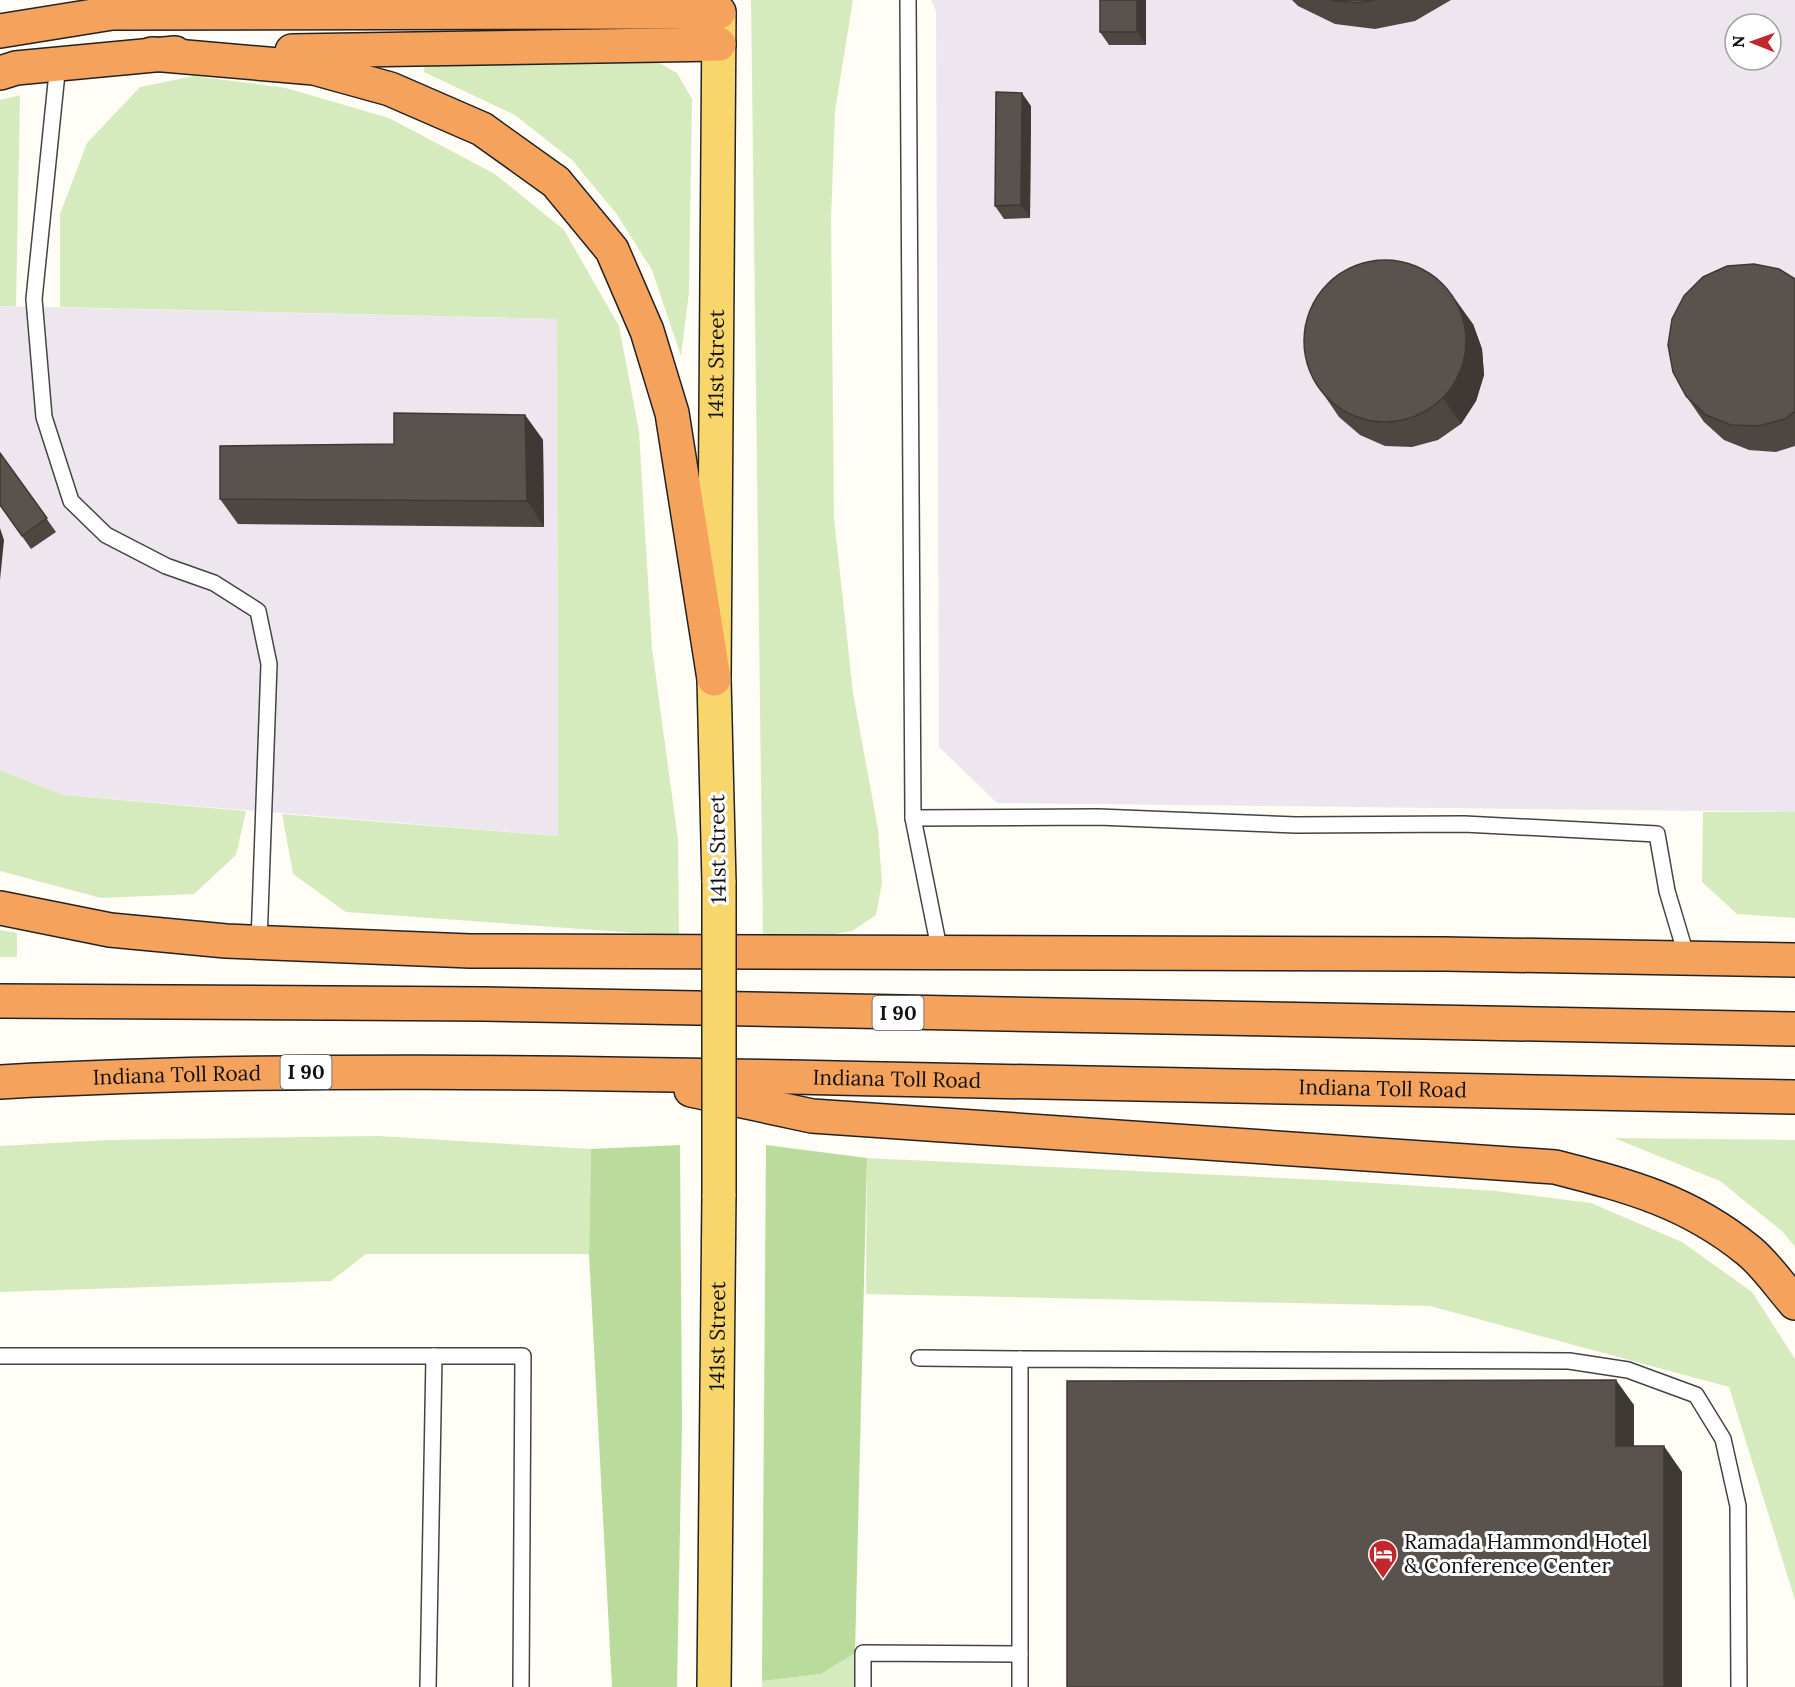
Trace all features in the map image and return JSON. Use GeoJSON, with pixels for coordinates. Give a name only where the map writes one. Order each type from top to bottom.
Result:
{"type":"FeatureCollection","features":[{"type":"Feature","properties":{"kind":"highway"},"geometry":{"type":"LineString","coordinates":[[0,31],[111,14],[719,12]]}},
{"type":"Feature","properties":{"kind":"highway"},"geometry":{"type":"LineString","coordinates":[[0,73],[16,68],[152,54],[720,44]]}},
{"type":"Feature","properties":{"kind":"highway"},"geometry":{"type":"LineString","coordinates":[[152,54],[314,68],[390,89],[482,129],[556,182],[612,250],[647,331],[672,413],[714,679]]}},
{"type":"Feature","properties":{"kind":"highway"},"geometry":{"type":"LineString","coordinates":[[0,908],[110,930],[259,942],[470,951],[1444,954],[1795,960]]}},
{"type":"Feature","properties":{"kind":"highway","name":"I 90"},"geometry":{"type":"LineString","coordinates":[[0,1000],[483,1004],[1795,1029]]}},
{"type":"Feature","properties":{"kind":"highway","name":"Indiana Toll Road"},"geometry":{"type":"LineString","coordinates":[[0,1082],[97,1076],[360,1071],[613,1073],[1795,1097]]}},
{"type":"Feature","properties":{"kind":"highway"},"geometry":{"type":"LineString","coordinates":[[613,1073],[812,1116],[1555,1167],[1634,1187],[1693,1211],[1750,1252],[1795,1303]]}},
{"type":"Feature","properties":{"kind":"main road","name":"141st Street"},"geometry":{"type":"LineString","coordinates":[[714,1687],[719,1194],[719,883],[714,679],[719,12]]}},
{"type":"Feature","properties":{"kind":"lane"},"geometry":{"type":"LineString","coordinates":[[908,0],[913,818],[940,952]]}},
{"type":"Feature","properties":{"kind":"lane"},"geometry":{"type":"LineString","coordinates":[[58,63],[34,299],[44,417],[71,501],[106,535],[166,567],[214,583],[258,611],[269,664],[259,942]]}},
{"type":"Feature","properties":{"kind":"lane"},"geometry":{"type":"LineString","coordinates":[[913,818],[1098,817],[1296,825],[1464,824],[1657,834],[1667,891],[1687,958]]}},
{"type":"Feature","properties":{"kind":"lane"},"geometry":{"type":"LineString","coordinates":[[0,1356],[523,1356],[521,1687]]}},
{"type":"Feature","properties":{"kind":"lane"},"geometry":{"type":"LineString","coordinates":[[428,1687],[434,1356]]}},
{"type":"Feature","properties":{"kind":"lane"},"geometry":{"type":"LineString","coordinates":[[919,1358],[1569,1361],[1628,1370],[1696,1395],[1723,1439],[1738,1506],[1738,1687]]}},
{"type":"Feature","properties":{"kind":"lane"},"geometry":{"type":"LineString","coordinates":[[1020,1359],[1020,1687]]}},
{"type":"Feature","properties":{"kind":"lane"},"geometry":{"type":"LineString","coordinates":[[863,1687],[863,1653],[1020,1654]]}},
{"type":"Feature","properties":{"kind":"shaded area"},"geometry":{"type":"Polygon","coordinates":[[[931,0],[1795,0],[1795,812],[997,803],[939,747],[936,11],[931,0]]]}},
{"type":"Feature","properties":{"kind":"shaded area"},"geometry":{"type":"Polygon","coordinates":[[[0,306],[557,319],[558,836],[63,795],[0,770],[0,306]]]}},
{"type":"Feature","properties":{"kind":"green space"},"geometry":{"type":"Polygon","coordinates":[[[751,0],[853,0],[835,111],[831,219],[834,518],[853,693],[878,829],[882,883],[876,915],[852,931],[809,938],[763,938],[751,0]]]}},
{"type":"Feature","properties":{"kind":"green space"},"geometry":{"type":"Polygon","coordinates":[[[654,60],[677,73],[692,99],[689,292],[681,356],[652,270],[616,213],[572,160],[515,115],[424,72],[425,63],[654,60]]]}},
{"type":"Feature","properties":{"kind":"green space"},"geometry":{"type":"Polygon","coordinates":[[[194,76],[286,88],[389,118],[495,174],[564,230],[619,326],[639,431],[652,648],[678,840],[679,936],[346,912],[293,874],[282,814],[558,836],[557,319],[60,307],[60,214],[87,143],[140,87],[194,76]]]}},
{"type":"Feature","properties":{"kind":"green space"},"geometry":{"type":"Polygon","coordinates":[[[20,95],[16,306],[0,306],[0,100],[20,95]]]}},
{"type":"Feature","properties":{"kind":"green space"},"geometry":{"type":"Polygon","coordinates":[[[0,770],[63,795],[246,811],[236,855],[194,894],[101,898],[0,871],[0,770]]]}},
{"type":"Feature","properties":{"kind":"green space"},"geometry":{"type":"Polygon","coordinates":[[[1703,812],[1795,812],[1795,918],[1737,914],[1702,882],[1703,812]]]}},
{"type":"Feature","properties":{"kind":"green space"},"geometry":{"type":"Polygon","coordinates":[[[0,930],[17,933],[17,957],[0,957],[0,930]]]}},
{"type":"Feature","properties":{"kind":"green space"},"geometry":{"type":"Polygon","coordinates":[[[378,1136],[591,1149],[589,1254],[366,1254],[331,1281],[0,1292],[0,1146],[107,1140],[378,1136]]]}},
{"type":"Feature","properties":{"kind":"green space"},"geometry":{"type":"Polygon","coordinates":[[[1614,1138],[1795,1140],[1795,1247],[1782,1231],[1720,1181],[1614,1138]]]}},
{"type":"Feature","properties":{"kind":"green space"},"geometry":{"type":"Polygon","coordinates":[[[680,1145],[682,1422],[677,1687],[612,1687],[589,1254],[591,1149],[680,1145]]]}},
{"type":"Feature","properties":{"kind":"green space"},"geometry":{"type":"Polygon","coordinates":[[[766,1145],[867,1158],[855,1653],[821,1674],[762,1681],[766,1145]]]}},
{"type":"Feature","properties":{"kind":"green space"},"geometry":{"type":"Polygon","coordinates":[[[867,1158],[1344,1181],[1496,1191],[1591,1203],[1682,1242],[1752,1292],[1795,1359],[1795,1600],[1729,1387],[1430,1306],[866,1294],[867,1158]]]}},
{"type":"Feature","properties":{"kind":"green space"},"geometry":{"type":"Polygon","coordinates":[[[855,1653],[855,1687],[762,1687],[762,1681],[821,1674],[855,1653]]]}},
{"type":"Feature","properties":{"kind":"building"},"geometry":{"type":"Polygon","coordinates":[[[1100,0],[1137,0],[1137,32],[1100,32],[1100,0]]]}},
{"type":"Feature","properties":{"kind":"building"},"geometry":{"type":"Polygon","coordinates":[[[1331,0],[1375,0],[1357,3],[1331,0]]]}},
{"type":"Feature","properties":{"kind":"building"},"geometry":{"type":"Polygon","coordinates":[[[996,92],[1022,93],[1021,205],[995,206],[996,92]]]}},
{"type":"Feature","properties":{"kind":"building"},"geometry":{"type":"Polygon","coordinates":[[[1385,260],[1416,266],[1442,284],[1460,310],[1466,341],[1460,372],[1442,398],[1416,416],[1385,422],[1354,416],[1328,398],[1310,372],[1304,341],[1310,310],[1328,284],[1354,266],[1385,260]]]}},
{"type":"Feature","properties":{"kind":"building"},"geometry":{"type":"Polygon","coordinates":[[[1754,264],[1779,269],[1795,279],[1795,411],[1785,419],[1759,426],[1731,425],[1706,415],[1686,396],[1673,372],[1668,345],[1672,319],[1684,296],[1703,277],[1727,266],[1754,264]]]}},
{"type":"Feature","properties":{"kind":"building"},"geometry":{"type":"Polygon","coordinates":[[[394,413],[525,415],[527,501],[220,499],[220,446],[394,444],[394,413]]]}},
{"type":"Feature","properties":{"kind":"building"},"geometry":{"type":"Polygon","coordinates":[[[0,453],[47,518],[22,536],[0,505],[0,453]]]}},
{"type":"Feature","properties":{"kind":"building","name":"Ramada Hammond Hotel & Conference Center"},"geometry":{"type":"Polygon","coordinates":[[[1616,1380],[1616,1446],[1664,1446],[1664,1687],[1067,1687],[1067,1381],[1616,1380]]]}},
{"type":"Feature","properties":{"kind":"place","name":"Ramada Hammond Hotel & Conference Center"},"geometry":{"type":"Point","coordinates":[1383,1580]}}]}
